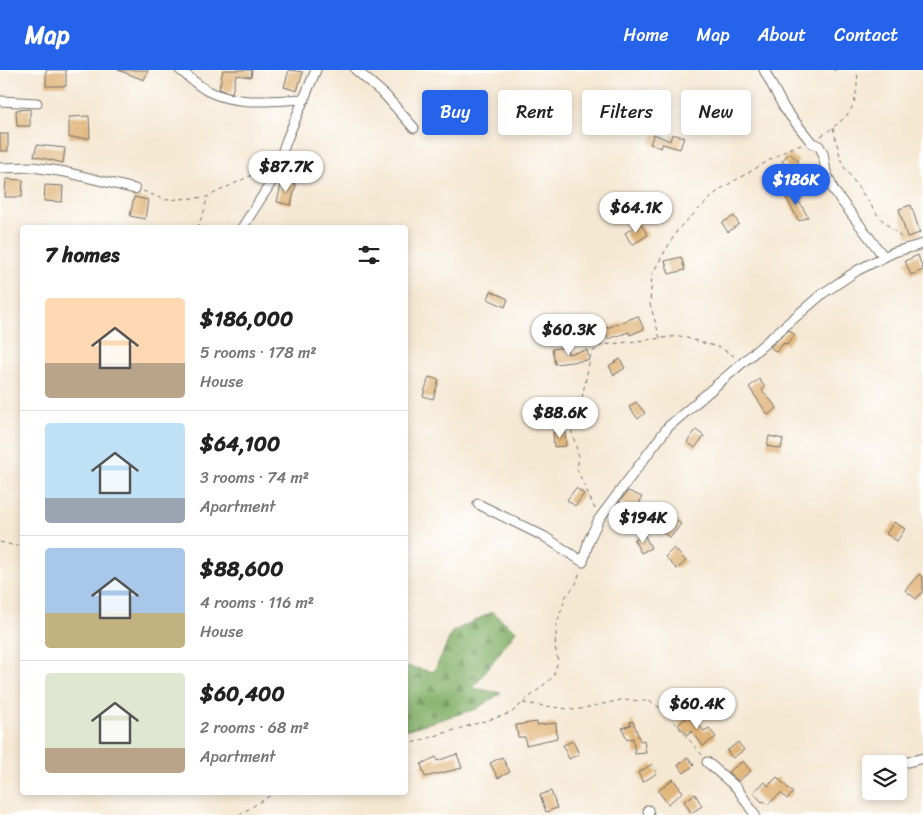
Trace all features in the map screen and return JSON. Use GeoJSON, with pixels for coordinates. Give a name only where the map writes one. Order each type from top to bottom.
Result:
{"type":"FeatureCollection","features":[{"type":"Feature","properties":{"kind":"street"},"geometry":{"type":"LineString","coordinates":[[180,70],[204,88],[218,95],[247,101],[305,99]]}},
{"type":"Feature","properties":{"kind":"street"},"geometry":{"type":"LineString","coordinates":[[244,225],[272,181],[287,139],[316,70]]}},
{"type":"Feature","properties":{"kind":"street"},"geometry":{"type":"LineString","coordinates":[[356,70],[385,96],[414,128]]}},
{"type":"Feature","properties":{"kind":"street"},"geometry":{"type":"LineString","coordinates":[[764,70],[784,108],[812,143],[819,146],[823,153],[826,172],[834,191],[884,257]]}},
{"type":"Feature","properties":{"kind":"street"},"geometry":{"type":"LineString","coordinates":[[0,101],[37,103]]}},
{"type":"Feature","properties":{"kind":"street"},"geometry":{"type":"LineString","coordinates":[[0,168],[33,167],[65,172],[135,189]]}},
{"type":"Feature","properties":{"kind":"street"},"geometry":{"type":"LineString","coordinates":[[478,504],[545,537],[583,562],[589,540],[599,519],[668,427],[741,361],[822,294],[858,270],[884,257],[923,244]]}},
{"type":"Feature","properties":{"kind":"street"},"geometry":{"type":"LineString","coordinates":[[908,762],[923,758]]}},
{"type":"Feature","properties":{"kind":"street"},"geometry":{"type":"LineString","coordinates":[[707,762],[737,788],[755,815]]}},
{"type":"Feature","properties":{"kind":"path"},"geometry":{"type":"LineString","coordinates":[[660,338],[650,304],[652,274],[678,229],[719,190],[790,148],[812,143],[845,118],[856,102],[858,70]]}},
{"type":"Feature","properties":{"kind":"path"},"geometry":{"type":"LineString","coordinates":[[833,128],[842,164],[879,217],[912,247]]}},
{"type":"Feature","properties":{"kind":"path"},"geometry":{"type":"LineString","coordinates":[[135,189],[146,191],[165,200],[207,197],[254,174],[272,152]]}},
{"type":"Feature","properties":{"kind":"path"},"geometry":{"type":"LineString","coordinates":[[198,225],[204,212],[207,197]]}},
{"type":"Feature","properties":{"kind":"path"},"geometry":{"type":"LineString","coordinates":[[599,519],[577,469],[579,457],[569,422],[582,398],[592,354],[602,345],[680,336],[721,348],[741,361]]}},
{"type":"Feature","properties":{"kind":"path"},"geometry":{"type":"LineString","coordinates":[[0,542],[16,546],[20,544]]}},
{"type":"Feature","properties":{"kind":"path"},"geometry":{"type":"LineString","coordinates":[[408,744],[511,714],[554,677],[558,661],[555,646],[557,623],[566,596],[576,584],[583,562]]}},
{"type":"Feature","properties":{"kind":"path"},"geometry":{"type":"LineString","coordinates":[[523,703],[575,710],[621,700],[649,701],[665,711],[707,762]]}},
{"type":"Feature","properties":{"kind":"path"},"geometry":{"type":"LineString","coordinates":[[239,815],[271,795]]}},
{"type":"Feature","properties":{"kind":"green space"},"geometry":{"type":"Polygon","coordinates":[[[492,612],[516,631],[473,688],[501,693],[476,709],[408,729],[408,667],[434,672],[452,632],[492,612]]]}},
{"type":"Feature","properties":{"kind":"building"},"geometry":{"type":"Polygon","coordinates":[[[46,70],[66,70],[66,86],[46,86],[46,70]]]}},
{"type":"Feature","properties":{"kind":"building"},"geometry":{"type":"Polygon","coordinates":[[[118,70],[148,70],[144,80],[118,70]]]}},
{"type":"Feature","properties":{"kind":"building"},"geometry":{"type":"Polygon","coordinates":[[[223,70],[252,70],[251,77],[236,75],[232,93],[219,89],[223,70]]]}},
{"type":"Feature","properties":{"kind":"building"},"geometry":{"type":"Polygon","coordinates":[[[289,70],[303,72],[297,91],[284,87],[289,70]]]}},
{"type":"Feature","properties":{"kind":"building"},"geometry":{"type":"Polygon","coordinates":[[[30,109],[30,126],[17,126],[16,110],[30,109]]]}},
{"type":"Feature","properties":{"kind":"building"},"geometry":{"type":"Polygon","coordinates":[[[89,116],[90,138],[69,138],[69,117],[89,116]]]}},
{"type":"Feature","properties":{"kind":"building"},"geometry":{"type":"Polygon","coordinates":[[[0,134],[8,134],[8,151],[0,151],[0,134]]]}},
{"type":"Feature","properties":{"kind":"building"},"geometry":{"type":"Polygon","coordinates":[[[672,134],[684,137],[680,149],[662,144],[661,148],[650,144],[654,135],[670,141],[672,134]]]}},
{"type":"Feature","properties":{"kind":"building"},"geometry":{"type":"Polygon","coordinates":[[[37,145],[65,148],[63,163],[34,156],[37,145]]]}},
{"type":"Feature","properties":{"kind":"building"},"geometry":{"type":"Polygon","coordinates":[[[789,153],[799,161],[791,170],[782,161],[789,153]]]}},
{"type":"Feature","properties":{"kind":"building"},"geometry":{"type":"Polygon","coordinates":[[[288,155],[306,157],[304,170],[285,167],[288,155]]]}},
{"type":"Feature","properties":{"kind":"building"},"geometry":{"type":"Polygon","coordinates":[[[6,179],[23,180],[22,197],[5,197],[6,179]]]}},
{"type":"Feature","properties":{"kind":"building"},"geometry":{"type":"Polygon","coordinates":[[[282,181],[296,184],[291,205],[277,202],[282,181]]]}},
{"type":"Feature","properties":{"kind":"building"},"geometry":{"type":"Polygon","coordinates":[[[45,185],[63,186],[62,202],[44,201],[45,185]]]}},
{"type":"Feature","properties":{"kind":"building"},"geometry":{"type":"Polygon","coordinates":[[[793,191],[808,217],[799,221],[785,196],[793,191]]]}},
{"type":"Feature","properties":{"kind":"building"},"geometry":{"type":"Polygon","coordinates":[[[134,197],[148,200],[145,219],[130,216],[134,197]]]}},
{"type":"Feature","properties":{"kind":"building"},"geometry":{"type":"Polygon","coordinates":[[[911,205],[920,233],[907,237],[899,209],[911,205]]]}},
{"type":"Feature","properties":{"kind":"building"},"geometry":{"type":"Polygon","coordinates":[[[734,216],[739,224],[728,232],[722,223],[734,216]]]}},
{"type":"Feature","properties":{"kind":"building"},"geometry":{"type":"Polygon","coordinates":[[[640,223],[648,235],[632,245],[625,233],[640,223]]]}},
{"type":"Feature","properties":{"kind":"building"},"geometry":{"type":"Polygon","coordinates":[[[918,255],[923,270],[911,275],[905,261],[918,255]]]}},
{"type":"Feature","properties":{"kind":"building"},"geometry":{"type":"Polygon","coordinates":[[[681,257],[685,270],[669,274],[665,261],[681,257]]]}},
{"type":"Feature","properties":{"kind":"building"},"geometry":{"type":"Polygon","coordinates":[[[491,291],[508,299],[505,307],[488,299],[491,291]]]}},
{"type":"Feature","properties":{"kind":"building"},"geometry":{"type":"Polygon","coordinates":[[[638,316],[644,329],[630,335],[629,332],[608,339],[604,329],[638,316]]]}},
{"type":"Feature","properties":{"kind":"building"},"geometry":{"type":"Polygon","coordinates":[[[789,330],[795,335],[787,345],[784,343],[776,352],[770,347],[789,330]]]}},
{"type":"Feature","properties":{"kind":"building"},"geometry":{"type":"Polygon","coordinates":[[[566,347],[568,354],[587,350],[589,360],[555,364],[552,349],[566,347]]]}},
{"type":"Feature","properties":{"kind":"building"},"geometry":{"type":"Polygon","coordinates":[[[620,359],[625,368],[614,375],[609,366],[620,359]]]}},
{"type":"Feature","properties":{"kind":"building"},"geometry":{"type":"Polygon","coordinates":[[[429,377],[439,380],[433,399],[423,396],[429,377]]]}},
{"type":"Feature","properties":{"kind":"building"},"geometry":{"type":"Polygon","coordinates":[[[759,379],[765,387],[762,390],[777,408],[768,415],[749,387],[759,379]]]}},
{"type":"Feature","properties":{"kind":"building"},"geometry":{"type":"Polygon","coordinates":[[[636,402],[645,413],[638,419],[629,407],[636,402]]]}},
{"type":"Feature","properties":{"kind":"building"},"geometry":{"type":"Polygon","coordinates":[[[696,430],[704,436],[695,448],[687,442],[696,430]]]}},
{"type":"Feature","properties":{"kind":"building"},"geometry":{"type":"Polygon","coordinates":[[[565,431],[566,446],[554,447],[553,432],[565,431]]]}},
{"type":"Feature","properties":{"kind":"building"},"geometry":{"type":"Polygon","coordinates":[[[769,436],[783,439],[781,449],[767,446],[769,436]]]}},
{"type":"Feature","properties":{"kind":"building"},"geometry":{"type":"Polygon","coordinates":[[[576,488],[584,494],[575,506],[567,500],[576,488]]]}},
{"type":"Feature","properties":{"kind":"building"},"geometry":{"type":"Polygon","coordinates":[[[628,491],[642,497],[637,510],[619,502],[628,491]]]}},
{"type":"Feature","properties":{"kind":"building"},"geometry":{"type":"Polygon","coordinates":[[[672,517],[681,524],[670,538],[662,532],[672,517]]]}},
{"type":"Feature","properties":{"kind":"building"},"geometry":{"type":"Polygon","coordinates":[[[894,522],[905,529],[897,541],[886,534],[894,522]]]}},
{"type":"Feature","properties":{"kind":"building"},"geometry":{"type":"Polygon","coordinates":[[[644,534],[651,548],[641,553],[634,540],[644,534]]]}},
{"type":"Feature","properties":{"kind":"building"},"geometry":{"type":"Polygon","coordinates":[[[674,548],[686,561],[677,569],[665,557],[674,548]]]}},
{"type":"Feature","properties":{"kind":"building"},"geometry":{"type":"Polygon","coordinates":[[[919,574],[923,578],[923,591],[916,599],[905,590],[919,574]]]}},
{"type":"Feature","properties":{"kind":"building"},"geometry":{"type":"Polygon","coordinates":[[[690,714],[704,731],[709,728],[716,737],[703,746],[692,731],[688,735],[678,725],[690,714]]]}},
{"type":"Feature","properties":{"kind":"building"},"geometry":{"type":"Polygon","coordinates":[[[633,721],[640,741],[644,740],[646,753],[635,754],[633,738],[627,740],[622,728],[631,725],[630,722],[633,721]]]}},
{"type":"Feature","properties":{"kind":"building"},"geometry":{"type":"Polygon","coordinates":[[[537,722],[537,725],[556,723],[557,738],[526,745],[525,737],[518,737],[516,725],[537,722]]]}},
{"type":"Feature","properties":{"kind":"building"},"geometry":{"type":"Polygon","coordinates":[[[573,741],[579,754],[569,759],[563,745],[573,741]]]}},
{"type":"Feature","properties":{"kind":"building"},"geometry":{"type":"Polygon","coordinates":[[[738,742],[744,750],[733,758],[727,751],[738,742]]]}},
{"type":"Feature","properties":{"kind":"building"},"geometry":{"type":"Polygon","coordinates":[[[457,754],[462,768],[425,777],[421,764],[436,757],[437,761],[457,754]]]}},
{"type":"Feature","properties":{"kind":"building"},"geometry":{"type":"Polygon","coordinates":[[[502,757],[510,772],[498,778],[490,763],[502,757]]]}},
{"type":"Feature","properties":{"kind":"building"},"geometry":{"type":"Polygon","coordinates":[[[688,757],[694,765],[684,773],[678,765],[688,757]]]}},
{"type":"Feature","properties":{"kind":"building"},"geometry":{"type":"Polygon","coordinates":[[[743,761],[751,771],[738,781],[728,772],[743,761]]]}},
{"type":"Feature","properties":{"kind":"building"},"geometry":{"type":"Polygon","coordinates":[[[652,764],[657,773],[643,782],[638,773],[652,764]]]}},
{"type":"Feature","properties":{"kind":"building"},"geometry":{"type":"Polygon","coordinates":[[[777,777],[793,793],[787,799],[781,793],[767,805],[753,792],[765,782],[768,786],[777,777]]]}},
{"type":"Feature","properties":{"kind":"building"},"geometry":{"type":"Polygon","coordinates":[[[673,779],[683,792],[668,804],[658,791],[673,779]]]}},
{"type":"Feature","properties":{"kind":"building"},"geometry":{"type":"Polygon","coordinates":[[[551,791],[557,808],[546,812],[540,795],[551,791]]]}},
{"type":"Feature","properties":{"kind":"building"},"geometry":{"type":"Polygon","coordinates":[[[695,794],[702,806],[691,813],[684,801],[695,794]]]}}]}
